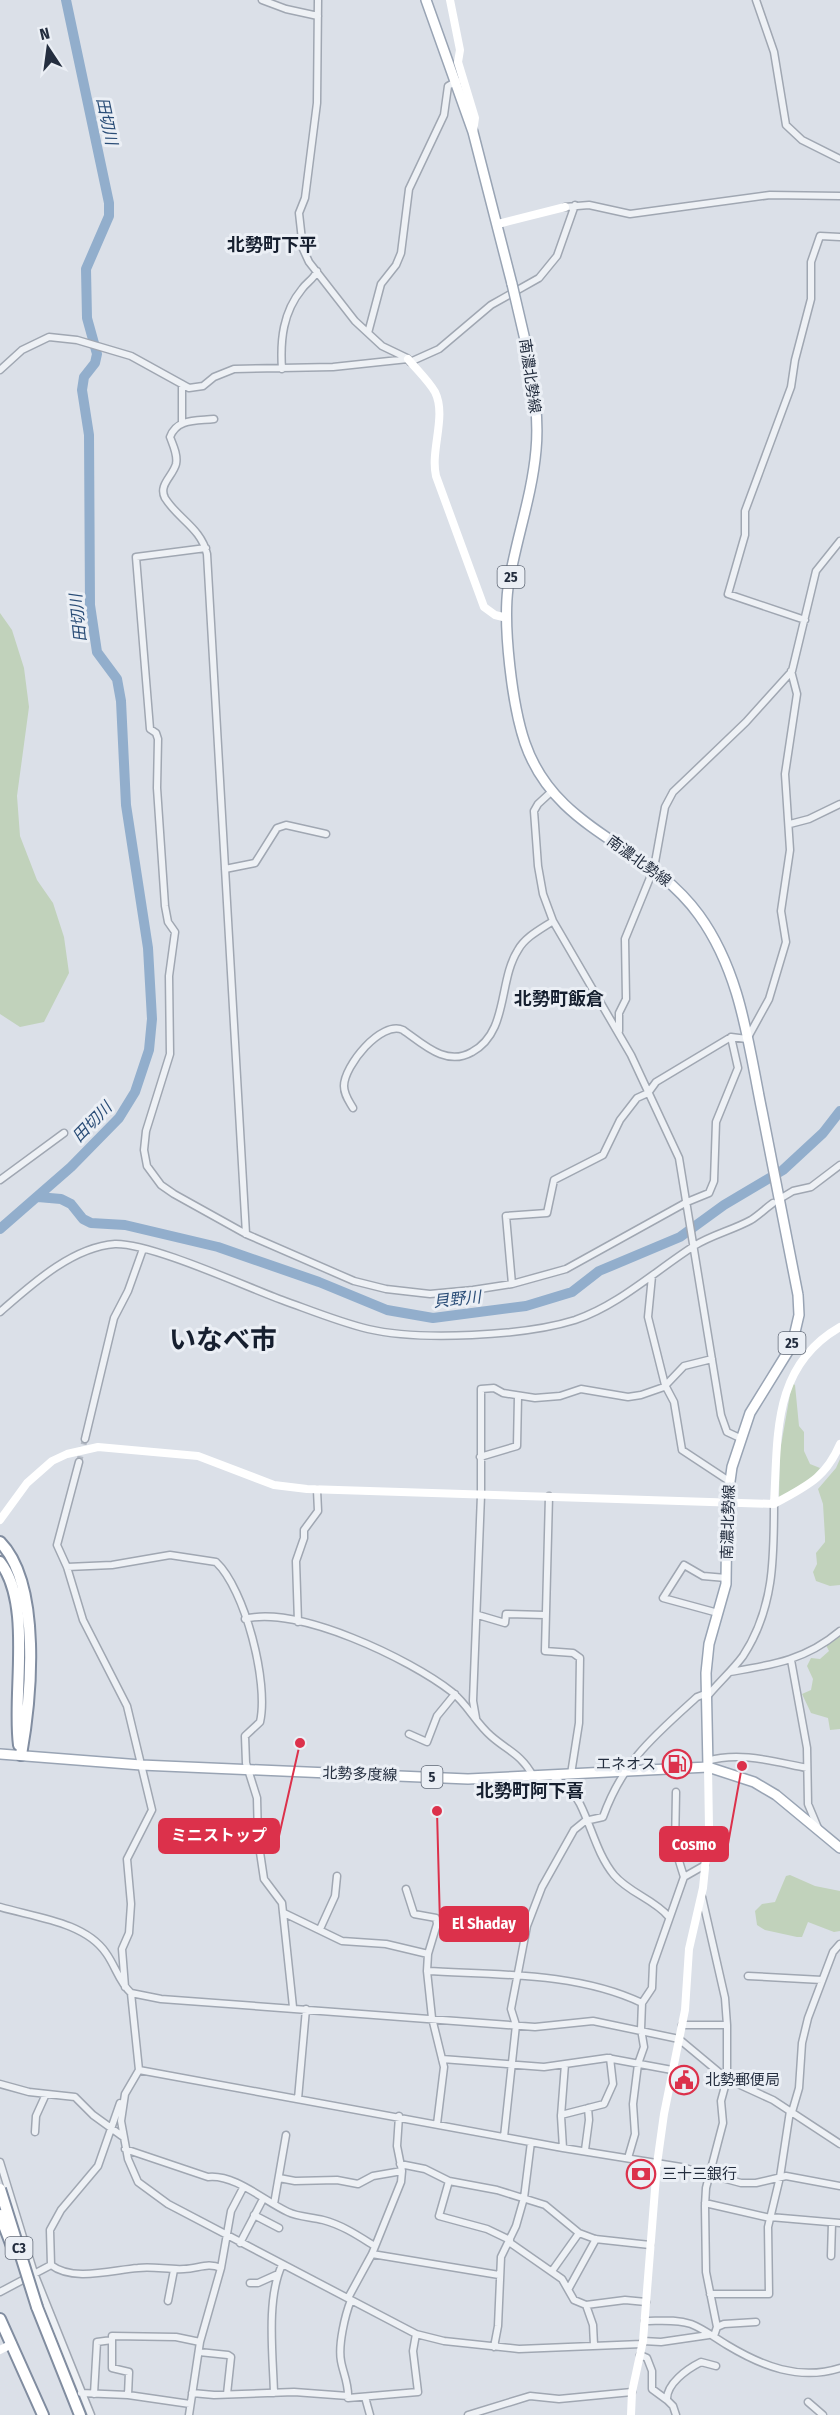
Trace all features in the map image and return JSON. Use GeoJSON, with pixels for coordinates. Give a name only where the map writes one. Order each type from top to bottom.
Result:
{"type":"FeatureCollection","features":[{"type":"Feature","properties":{"kind":"highway"},"geometry":{"type":"LineString","coordinates":[[0,1542],[20,1571],[27,1602],[29,1671],[21,1755]]}},
{"type":"Feature","properties":{"kind":"highway"},"geometry":{"type":"LineString","coordinates":[[0,1562],[10,1580],[16,1608],[17,1732],[21,1755]]}},
{"type":"Feature","properties":{"kind":"highway","name":"C3"},"geometry":{"type":"LineString","coordinates":[[0,2189],[37,2307]]}},
{"type":"Feature","properties":{"kind":"highway","name":"C3"},"geometry":{"type":"LineString","coordinates":[[0,2215],[80,2415]]}},
{"type":"Feature","properties":{"kind":"highway"},"geometry":{"type":"LineString","coordinates":[[0,2319],[43,2415]]}},
{"type":"Feature","properties":{"kind":"main road","name":"南濃北勢線"},"geometry":{"type":"LineString","coordinates":[[426,0],[474,132],[529,357],[537,403],[536,450],[508,589],[507,618],[519,722],[532,763],[551,792],[571,813],[654,868],[688,901],[720,947],[739,997],[770,1154],[781,1195],[798,1295],[797,1325],[788,1354],[757,1401],[740,1438],[729,1481],[726,1578],[709,1644],[705,1696],[708,1764]]}},
{"type":"Feature","properties":{"kind":"main road","name":"北勢多度線"},"geometry":{"type":"LineString","coordinates":[[0,1754],[141,1765],[468,1779],[626,1771],[708,1764],[754,1782],[776,1796],[840,1848]]}},
{"type":"Feature","properties":{"kind":"street"},"geometry":{"type":"LineString","coordinates":[[262,0],[286,9],[318,16]]}},
{"type":"Feature","properties":{"kind":"street"},"geometry":{"type":"LineString","coordinates":[[318,0],[317,103],[299,228],[303,249],[354,321],[382,346],[409,360],[437,398],[439,412],[434,459],[436,476],[484,607],[495,615],[507,618]]}},
{"type":"Feature","properties":{"kind":"street"},"geometry":{"type":"LineString","coordinates":[[450,0],[460,50],[458,62],[475,118],[474,132]]}},
{"type":"Feature","properties":{"kind":"street"},"geometry":{"type":"LineString","coordinates":[[756,0],[774,52],[786,125],[802,140],[840,159]]}},
{"type":"Feature","properties":{"kind":"street"},"geometry":{"type":"LineString","coordinates":[[368,333],[381,284],[396,265],[401,253],[409,189],[444,115],[448,86],[456,81]]}},
{"type":"Feature","properties":{"kind":"street"},"geometry":{"type":"LineString","coordinates":[[498,224],[575,205],[589,205],[630,214],[770,195],[840,196]]}},
{"type":"Feature","properties":{"kind":"street"},"geometry":{"type":"LineString","coordinates":[[0,370],[22,350],[40,339],[50,337],[77,340],[131,356],[182,384],[197,388],[234,369],[333,367],[409,360],[439,349],[491,305],[539,278],[557,255],[575,205]]}},
{"type":"Feature","properties":{"kind":"street"},"geometry":{"type":"LineString","coordinates":[[805,620],[728,594],[745,535],[745,511],[791,387],[795,360],[811,299],[811,262],[814,248],[820,236],[840,237]]}},
{"type":"Feature","properties":{"kind":"street"},"geometry":{"type":"LineString","coordinates":[[282,369],[280,351],[284,326],[302,289],[317,271]]}},
{"type":"Feature","properties":{"kind":"street"},"geometry":{"type":"LineString","coordinates":[[182,384],[182,423]]}},
{"type":"Feature","properties":{"kind":"street"},"geometry":{"type":"LineString","coordinates":[[214,419],[182,423],[173,428],[170,436],[176,464],[163,487],[164,497],[202,537],[206,548],[246,1234]]}},
{"type":"Feature","properties":{"kind":"street"},"geometry":{"type":"LineString","coordinates":[[619,1033],[619,1013],[626,999],[626,939],[654,868],[665,807],[673,792],[746,722],[791,671],[816,571],[840,542]]}},
{"type":"Feature","properties":{"kind":"street"},"geometry":{"type":"LineString","coordinates":[[206,548],[136,557],[150,729],[156,733],[158,739],[157,789],[165,906],[168,922],[175,932],[169,976],[170,1054],[146,1131],[144,1150],[147,1166],[161,1185],[190,1204],[246,1234],[354,1281],[386,1290],[430,1294],[512,1284],[566,1269],[687,1202],[709,1193],[713,1188],[716,1122],[738,1068],[731,1037]]}},
{"type":"Feature","properties":{"kind":"street"},"geometry":{"type":"LineString","coordinates":[[512,1284],[506,1216],[547,1213],[554,1180],[603,1155],[620,1120],[637,1098],[648,1094],[656,1082],[731,1037],[747,1039],[769,999],[786,942],[781,904],[790,850],[785,774],[797,694],[791,671]]}},
{"type":"Feature","properties":{"kind":"street"},"geometry":{"type":"LineString","coordinates":[[551,792],[538,804],[534,823],[543,894],[554,921],[619,1033],[679,1158],[725,1429],[740,1438]]}},
{"type":"Feature","properties":{"kind":"street"},"geometry":{"type":"LineString","coordinates":[[790,824],[809,819],[840,804]]}},
{"type":"Feature","properties":{"kind":"street"},"geometry":{"type":"LineString","coordinates":[[225,869],[255,862],[277,828],[286,825],[326,834]]}},
{"type":"Feature","properties":{"kind":"street"},"geometry":{"type":"LineString","coordinates":[[353,1108],[347,1099],[344,1087],[346,1074],[353,1060],[387,1029],[397,1027],[444,1057],[453,1058],[481,1048],[494,1029],[512,960],[518,948],[554,921]]}},
{"type":"Feature","properties":{"kind":"street"},"geometry":{"type":"LineString","coordinates":[[0,1180],[64,1133]]}},
{"type":"Feature","properties":{"kind":"street"},"geometry":{"type":"LineString","coordinates":[[781,1195],[811,1186],[840,1166]]}},
{"type":"Feature","properties":{"kind":"street"},"geometry":{"type":"LineString","coordinates":[[0,1312],[44,1276],[92,1248],[114,1244],[142,1249],[347,1323],[389,1332],[466,1334],[551,1325],[589,1314],[652,1276],[695,1245],[752,1219],[773,1203]]}},
{"type":"Feature","properties":{"kind":"street"},"geometry":{"type":"LineString","coordinates":[[85,1439],[114,1318],[128,1291],[142,1249]]}},
{"type":"Feature","properties":{"kind":"street"},"geometry":{"type":"LineString","coordinates":[[652,1276],[648,1317],[665,1385],[674,1402],[681,1450],[729,1481]]}},
{"type":"Feature","properties":{"kind":"street"},"geometry":{"type":"LineString","coordinates":[[504,2137],[516,2025],[511,2009],[527,1926],[542,1887],[574,1830],[585,1821],[603,1817],[614,1788],[644,1745],[697,1697],[705,1696],[730,1672],[750,1644],[770,1593],[774,1572],[774,1504],[780,1424],[792,1374],[812,1347],[840,1327]]}},
{"type":"Feature","properties":{"kind":"street"},"geometry":{"type":"LineString","coordinates":[[476,1718],[473,1701],[478,1615],[481,1389],[494,1388],[518,1396],[547,1398],[581,1389],[628,1397],[641,1395],[665,1385],[684,1366],[712,1359]]}},
{"type":"Feature","properties":{"kind":"street"},"geometry":{"type":"LineString","coordinates":[[480,1457],[517,1446],[518,1396]]}},
{"type":"Feature","properties":{"kind":"street"},"geometry":{"type":"LineString","coordinates":[[0,1520],[27,1483],[52,1461],[67,1454],[98,1447],[198,1456],[274,1485],[317,1490],[774,1504],[818,1479],[830,1465],[840,1444]]}},
{"type":"Feature","properties":{"kind":"street"},"geometry":{"type":"LineString","coordinates":[[79,1462],[57,1545],[67,1567],[83,1620],[127,1707],[152,1810],[127,1859],[131,1904],[129,1933],[122,1949],[125,1988]]}},
{"type":"Feature","properties":{"kind":"street"},"geometry":{"type":"LineString","coordinates":[[298,1623],[296,1561],[304,1538],[304,1530],[318,1511],[317,1490]]}},
{"type":"Feature","properties":{"kind":"street"},"geometry":{"type":"LineString","coordinates":[[549,1496],[545,1651],[573,1653],[580,1658],[579,1724],[571,1774]]}},
{"type":"Feature","properties":{"kind":"street"},"geometry":{"type":"LineString","coordinates":[[67,1567],[170,1556],[216,1562],[229,1578],[242,1604],[257,1652],[262,1714],[257,1727],[244,1736],[246,1763],[257,1798],[258,1839],[264,1879],[277,1892],[284,1913],[293,2007]]}},
{"type":"Feature","properties":{"kind":"street"},"geometry":{"type":"LineString","coordinates":[[718,1613],[663,1598],[684,1565],[703,1576],[726,1578]]}},
{"type":"Feature","properties":{"kind":"street"},"geometry":{"type":"LineString","coordinates":[[478,1615],[505,1623],[506,1614],[545,1615]]}},
{"type":"Feature","properties":{"kind":"street"},"geometry":{"type":"LineString","coordinates":[[245,1619],[269,1616],[298,1623],[318,1624],[363,1642],[419,1671],[455,1694],[490,1736],[525,1761],[533,1776]]}},
{"type":"Feature","properties":{"kind":"street"},"geometry":{"type":"LineString","coordinates":[[730,1672],[754,1670],[791,1660],[840,1631]]}},
{"type":"Feature","properties":{"kind":"street"},"geometry":{"type":"LineString","coordinates":[[791,1660],[802,1713],[808,1803],[819,1831]]}},
{"type":"Feature","properties":{"kind":"street"},"geometry":{"type":"LineString","coordinates":[[409,1734],[427,1742],[437,1716],[455,1694]]}},
{"type":"Feature","properties":{"kind":"street"},"geometry":{"type":"LineString","coordinates":[[631,2415],[632,2392],[643,2342],[657,2164],[672,2070],[682,2025],[689,1949],[705,1865],[710,1809],[708,1764],[718,1757],[741,1757],[807,1768]]}},
{"type":"Feature","properties":{"kind":"street"},"geometry":{"type":"LineString","coordinates":[[551,1775],[568,1789],[580,1804],[585,1821],[615,1875],[661,1908],[669,1917]]}},
{"type":"Feature","properties":{"kind":"street"},"geometry":{"type":"LineString","coordinates":[[628,2158],[635,2134],[633,2104],[638,2064],[644,2048],[641,2029],[642,2003],[652,1988],[654,1965],[684,1876],[675,1848],[676,1792]]}},
{"type":"Feature","properties":{"kind":"street"},"geometry":{"type":"LineString","coordinates":[[684,1876],[705,1865]]}},
{"type":"Feature","properties":{"kind":"street"},"geometry":{"type":"LineString","coordinates":[[320,1929],[335,1896],[337,1876]]}},
{"type":"Feature","properties":{"kind":"street"},"geometry":{"type":"LineString","coordinates":[[406,1889],[414,1914],[436,1918],[437,1924],[428,1954],[427,1971],[432,2018],[444,2067],[437,2124]]}},
{"type":"Feature","properties":{"kind":"street"},"geometry":{"type":"LineString","coordinates":[[701,1894],[725,1998],[727,2025],[727,2079],[721,2101],[723,2123],[709,2176],[705,2203],[706,2272],[717,2327],[713,2335]]}},
{"type":"Feature","properties":{"kind":"street"},"geometry":{"type":"LineString","coordinates":[[0,1907],[75,1929],[96,1942],[107,1954],[125,1988],[131,1993],[161,1999],[293,2007],[535,2027],[593,2021],[641,2029],[679,2039],[727,2079],[791,2111],[840,2144]]}},
{"type":"Feature","properties":{"kind":"street"},"geometry":{"type":"LineString","coordinates":[[284,1913],[342,1941],[386,1944],[428,1954]]}},
{"type":"Feature","properties":{"kind":"street"},"geometry":{"type":"LineString","coordinates":[[710,2294],[769,2294],[770,2218],[780,2178],[791,2111],[799,2088],[802,2043],[808,2018],[822,1980],[833,1952],[840,1944]]}},
{"type":"Feature","properties":{"kind":"street"},"geometry":{"type":"LineString","coordinates":[[427,1971],[574,1982],[618,1991],[642,2003]]}},
{"type":"Feature","properties":{"kind":"street"},"geometry":{"type":"LineString","coordinates":[[748,1976],[822,1980]]}},
{"type":"Feature","properties":{"kind":"street"},"geometry":{"type":"LineString","coordinates":[[51,2265],[50,2230],[61,2210],[98,2166],[110,2127],[124,2094],[139,2070],[131,1993]]}},
{"type":"Feature","properties":{"kind":"street"},"geometry":{"type":"LineString","coordinates":[[298,2099],[306,2009]]}},
{"type":"Feature","properties":{"kind":"street"},"geometry":{"type":"LineString","coordinates":[[682,2025],[727,2025]]}},
{"type":"Feature","properties":{"kind":"street"},"geometry":{"type":"LineString","coordinates":[[442,2059],[544,2067],[594,2058],[610,2058],[672,2070]]}},
{"type":"Feature","properties":{"kind":"street"},"geometry":{"type":"LineString","coordinates":[[561,2115],[604,2104],[613,2084],[610,2058]]}},
{"type":"Feature","properties":{"kind":"street"},"geometry":{"type":"LineString","coordinates":[[563,2148],[561,2115],[565,2064]]}},
{"type":"Feature","properties":{"kind":"street"},"geometry":{"type":"LineString","coordinates":[[139,2070],[563,2148],[585,2150],[753,2184],[780,2178],[840,2186]]}},
{"type":"Feature","properties":{"kind":"street"},"geometry":{"type":"LineString","coordinates":[[0,2084],[46,2094],[75,2097],[122,2136]]}},
{"type":"Feature","properties":{"kind":"street"},"geometry":{"type":"LineString","coordinates":[[34,2132],[36,2116],[46,2094]]}},
{"type":"Feature","properties":{"kind":"street"},"geometry":{"type":"LineString","coordinates":[[124,2094],[121,2107],[122,2136],[132,2171],[148,2191],[240,2243],[416,2334],[519,2349],[661,2342],[713,2335]]}},
{"type":"Feature","properties":{"kind":"street"},"geometry":{"type":"LineString","coordinates":[[585,2150],[589,2120],[588,2108]]}},
{"type":"Feature","properties":{"kind":"street"},"geometry":{"type":"LineString","coordinates":[[348,2396],[340,2356],[345,2318],[350,2299],[372,2254],[373,2245],[400,2182],[401,2167],[397,2146],[399,2116]]}},
{"type":"Feature","properties":{"kind":"street"},"geometry":{"type":"LineString","coordinates":[[274,2204],[286,2134]]}},
{"type":"Feature","properties":{"kind":"street"},"geometry":{"type":"LineString","coordinates":[[494,2347],[498,2326],[501,2257],[524,2198],[531,2142]]}},
{"type":"Feature","properties":{"kind":"street"},"geometry":{"type":"LineString","coordinates":[[126,2149],[208,2177],[216,2176],[233,2182],[290,2213],[324,2220],[349,2230],[373,2245]]}},
{"type":"Feature","properties":{"kind":"street"},"geometry":{"type":"LineString","coordinates":[[0,2162],[34,2273],[91,2415]]}},
{"type":"Feature","properties":{"kind":"street"},"geometry":{"type":"LineString","coordinates":[[279,2178],[295,2181],[337,2180],[358,2184],[373,2176],[401,2167],[424,2169],[449,2181],[524,2198],[544,2205],[579,2233],[596,2239],[650,2245]]}},
{"type":"Feature","properties":{"kind":"street"},"geometry":{"type":"LineString","coordinates":[[449,2181],[439,2216],[487,2229],[509,2241],[552,2271],[569,2288],[574,2300],[586,2306],[625,2300],[646,2302]]}},
{"type":"Feature","properties":{"kind":"street"},"geometry":{"type":"LineString","coordinates":[[189,2415],[200,2342],[220,2268],[234,2200],[243,2188]]}},
{"type":"Feature","properties":{"kind":"street"},"geometry":{"type":"LineString","coordinates":[[240,2243],[262,2199]]}},
{"type":"Feature","properties":{"kind":"street"},"geometry":{"type":"LineString","coordinates":[[705,2203],[770,2218],[840,2223]]}},
{"type":"Feature","properties":{"kind":"street"},"geometry":{"type":"LineString","coordinates":[[254,2215],[279,2229]]}},
{"type":"Feature","properties":{"kind":"street"},"geometry":{"type":"LineString","coordinates":[[831,2256],[832,2223]]}},
{"type":"Feature","properties":{"kind":"street"},"geometry":{"type":"LineString","coordinates":[[552,2271],[579,2233]]}},
{"type":"Feature","properties":{"kind":"street"},"geometry":{"type":"LineString","coordinates":[[569,2288],[596,2239]]}},
{"type":"Feature","properties":{"kind":"street"},"geometry":{"type":"LineString","coordinates":[[372,2254],[499,2275]]}},
{"type":"Feature","properties":{"kind":"street"},"geometry":{"type":"LineString","coordinates":[[51,2265],[60,2272],[77,2273],[137,2268],[174,2270],[204,2265],[220,2268]]}},
{"type":"Feature","properties":{"kind":"street"},"geometry":{"type":"LineString","coordinates":[[0,2292],[51,2265]]}},
{"type":"Feature","properties":{"kind":"street"},"geometry":{"type":"LineString","coordinates":[[274,2393],[272,2341],[278,2274],[282,2265]]}},
{"type":"Feature","properties":{"kind":"street"},"geometry":{"type":"LineString","coordinates":[[168,2301],[174,2270]]}},
{"type":"Feature","properties":{"kind":"street"},"geometry":{"type":"LineString","coordinates":[[250,2283],[258,2283],[278,2274]]}},
{"type":"Feature","properties":{"kind":"street"},"geometry":{"type":"LineString","coordinates":[[586,2306],[593,2325],[594,2345]]}},
{"type":"Feature","properties":{"kind":"street"},"geometry":{"type":"LineString","coordinates":[[645,2321],[682,2322],[713,2335],[771,2367],[818,2374],[840,2368]]}},
{"type":"Feature","properties":{"kind":"street"},"geometry":{"type":"LineString","coordinates":[[717,2327],[724,2324],[756,2322]]}},
{"type":"Feature","properties":{"kind":"street"},"geometry":{"type":"LineString","coordinates":[[192,2392],[365,2397],[418,2392],[413,2351],[416,2334]]}},
{"type":"Feature","properties":{"kind":"street"},"geometry":{"type":"LineString","coordinates":[[128,2396],[129,2372],[112,2368],[112,2336],[162,2337],[200,2342]]}},
{"type":"Feature","properties":{"kind":"street"},"geometry":{"type":"LineString","coordinates":[[94,2394],[97,2342],[112,2340]]}},
{"type":"Feature","properties":{"kind":"street"},"geometry":{"type":"LineString","coordinates":[[0,2350],[12,2344]]}},
{"type":"Feature","properties":{"kind":"street"},"geometry":{"type":"LineString","coordinates":[[199,2352],[228,2355],[231,2358],[227,2394]]}},
{"type":"Feature","properties":{"kind":"street"},"geometry":{"type":"LineString","coordinates":[[640,2355],[647,2358],[652,2371],[652,2389],[673,2406],[676,2415]]}},
{"type":"Feature","properties":{"kind":"street"},"geometry":{"type":"LineString","coordinates":[[667,2400],[671,2388],[690,2368],[701,2362],[716,2366]]}},
{"type":"Feature","properties":{"kind":"street"},"geometry":{"type":"LineString","coordinates":[[468,2415],[530,2396],[559,2399],[632,2392]]}},
{"type":"Feature","properties":{"kind":"street"},"geometry":{"type":"LineString","coordinates":[[81,2393],[190,2404]]}},
{"type":"Feature","properties":{"kind":"street"},"geometry":{"type":"LineString","coordinates":[[365,2397],[370,2415]]}},
{"type":"Feature","properties":{"kind":"street"},"geometry":{"type":"LineString","coordinates":[[808,2402],[823,2415]]}},
{"type":"Feature","properties":{"kind":"green space"},"geometry":{"type":"Polygon","coordinates":[[[0,613],[12,630],[24,668],[29,707],[17,796],[20,836],[37,880],[53,903],[64,937],[69,973],[44,1022],[20,1027],[0,1014],[0,613]]]}},
{"type":"Feature","properties":{"kind":"green space"},"geometry":{"type":"Polygon","coordinates":[[[792,1383],[795,1385],[799,1426],[804,1432],[804,1451],[810,1464],[820,1468],[814,1477],[779,1498],[780,1451],[792,1383]]]}},
{"type":"Feature","properties":{"kind":"green space"},"geometry":{"type":"Polygon","coordinates":[[[840,1459],[840,1585],[830,1586],[816,1581],[813,1572],[817,1564],[816,1553],[825,1542],[823,1504],[818,1489],[836,1468],[840,1459]]]}},
{"type":"Feature","properties":{"kind":"green space"},"geometry":{"type":"Polygon","coordinates":[[[840,1636],[840,1729],[830,1730],[828,1718],[811,1713],[802,1694],[811,1690],[813,1679],[807,1666],[811,1658],[820,1659],[829,1651],[826,1645],[840,1636]]]}},
{"type":"Feature","properties":{"kind":"green space"},"geometry":{"type":"Polygon","coordinates":[[[790,1875],[815,1886],[840,1891],[840,1931],[834,1932],[808,1922],[802,1937],[797,1937],[765,1930],[757,1925],[755,1911],[762,1904],[775,1902],[786,1876],[790,1875]]]}},
{"type":"Feature","properties":{"kind":"waterway","name":"田切川"},"geometry":{"type":"LineString","coordinates":[[0,1229],[71,1167],[119,1118],[135,1092],[149,1050],[152,1019],[148,948],[126,805],[121,701],[117,679],[97,652],[90,605],[89,435],[82,390],[84,377],[95,363],[97,354],[87,318],[86,269],[109,216],[109,203],[66,0]]}},
{"type":"Feature","properties":{"kind":"waterway","name":"貝野川"},"geometry":{"type":"LineString","coordinates":[[38,1197],[61,1199],[71,1204],[83,1219],[91,1223],[125,1225],[218,1247],[319,1282],[387,1310],[433,1318],[526,1306],[572,1292],[599,1271],[680,1237],[724,1205],[783,1170],[823,1133],[840,1111]]}},
{"type":"Feature","properties":{"kind":"tunnel"},"geometry":{"type":"LineString","coordinates":[[79,1462],[85,1439]]}},
{"type":"Feature","properties":{"kind":"place","name":"ミニストップ"},"geometry":{"type":"Point","coordinates":[300,1743]}},
{"type":"Feature","properties":{"kind":"place","name":"エネオス"},"geometry":{"type":"Point","coordinates":[677,1764]}},
{"type":"Feature","properties":{"kind":"place","name":"Cosmo"},"geometry":{"type":"Point","coordinates":[742,1766]}},
{"type":"Feature","properties":{"kind":"place","name":"El Shaday"},"geometry":{"type":"Point","coordinates":[437,1811]}},
{"type":"Feature","properties":{"kind":"place","name":"北勢郵便局"},"geometry":{"type":"Point","coordinates":[684,2080]}},
{"type":"Feature","properties":{"kind":"place","name":"三十三銀行"},"geometry":{"type":"Point","coordinates":[641,2174]}},
{"type":"Feature","properties":{"kind":"district","name":"北勢町下平"},"geometry":{"type":"Point","coordinates":[272,245]}},
{"type":"Feature","properties":{"kind":"district","name":"北勢町飯倉"},"geometry":{"type":"Point","coordinates":[559,999]}},
{"type":"Feature","properties":{"kind":"district","name":"いなべ市"},"geometry":{"type":"Point","coordinates":[223,1340]}},
{"type":"Feature","properties":{"kind":"district","name":"北勢町阿下喜"},"geometry":{"type":"Point","coordinates":[530,1791]}}]}
